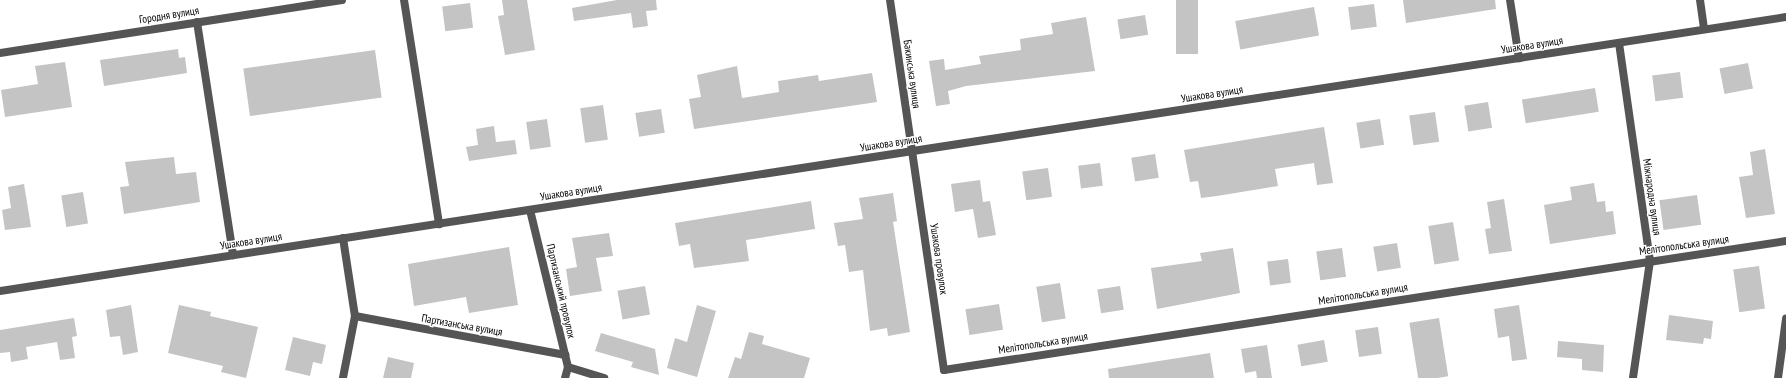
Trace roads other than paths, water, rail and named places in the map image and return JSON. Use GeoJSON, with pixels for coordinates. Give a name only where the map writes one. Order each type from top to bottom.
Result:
{"type":"FeatureCollection","features":[{"type":"Feature","properties":{"kind":"street","name":"Городня вулиця"},"geometry":{"type":"LineString","coordinates":[[0,53],[197,22],[303,3],[342,0]]}},
{"type":"Feature","properties":{"kind":"street"},"geometry":{"type":"LineString","coordinates":[[404,0],[439,224]]}},
{"type":"Feature","properties":{"kind":"street","name":"Бакинська вулиця"},"geometry":{"type":"LineString","coordinates":[[890,0],[912,151]]}},
{"type":"Feature","properties":{"kind":"street"},"geometry":{"type":"LineString","coordinates":[[1510,0],[1519,58]]}},
{"type":"Feature","properties":{"kind":"street"},"geometry":{"type":"LineString","coordinates":[[1700,0],[1704,29]]}},
{"type":"Feature","properties":{"kind":"street","name":"Ушакова вулиця"},"geometry":{"type":"LineString","coordinates":[[0,291],[1786,17]]}},
{"type":"Feature","properties":{"kind":"street"},"geometry":{"type":"LineString","coordinates":[[197,22],[234,255]]}},
{"type":"Feature","properties":{"kind":"street","name":"Міжнародна вулиця"},"geometry":{"type":"LineString","coordinates":[[1618,43],[1650,261],[1633,378]]}},
{"type":"Feature","properties":{"kind":"street","name":"Ушакова провулок"},"geometry":{"type":"LineString","coordinates":[[912,151],[944,370]]}},
{"type":"Feature","properties":{"kind":"street","name":"Партизанський провулок"},"geometry":{"type":"LineString","coordinates":[[530,210],[568,367],[565,378]]}},
{"type":"Feature","properties":{"kind":"street"},"geometry":{"type":"LineString","coordinates":[[343,238],[355,316],[343,378]]}},
{"type":"Feature","properties":{"kind":"street","name":"Мелітопольська вулиця"},"geometry":{"type":"LineString","coordinates":[[944,370],[1786,241]]}},
{"type":"Feature","properties":{"kind":"street","name":"Партизанська вулиця"},"geometry":{"type":"LineString","coordinates":[[355,316],[565,355]]}},
{"type":"Feature","properties":{"kind":"street"},"geometry":{"type":"LineString","coordinates":[[1778,378],[1786,319]]}},
{"type":"Feature","properties":{"kind":"street"},"geometry":{"type":"LineString","coordinates":[[568,367],[604,378]]}}]}
